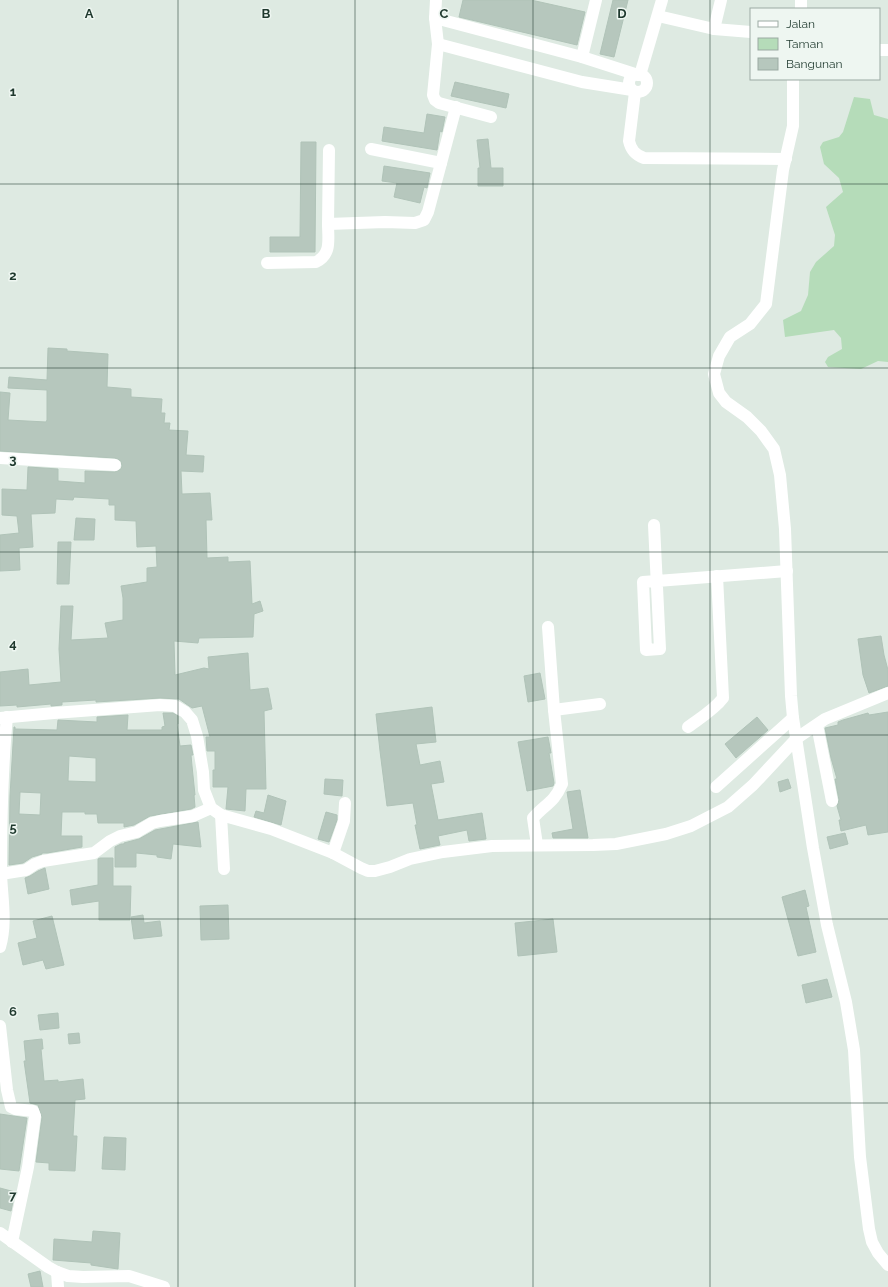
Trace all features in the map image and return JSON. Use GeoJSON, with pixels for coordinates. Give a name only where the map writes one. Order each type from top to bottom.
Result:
{"type":"FeatureCollection","features":[{"type":"Feature","properties":{"kind":"street"},"geometry":{"type":"LineString","coordinates":[[436,0],[435,18],[438,44],[433,95],[435,100],[439,103],[491,117]]}},
{"type":"Feature","properties":{"kind":"street"},"geometry":{"type":"LineString","coordinates":[[582,57],[596,2],[584,0]]}},
{"type":"Feature","properties":{"kind":"street"},"geometry":{"type":"LineString","coordinates":[[639,75],[662,0]]}},
{"type":"Feature","properties":{"kind":"street"},"geometry":{"type":"LineString","coordinates":[[714,29],[721,0]]}},
{"type":"Feature","properties":{"kind":"street"},"geometry":{"type":"LineString","coordinates":[[658,16],[714,29],[750,32]]}},
{"type":"Feature","properties":{"kind":"street"},"geometry":{"type":"LineString","coordinates":[[435,18],[582,57],[639,75],[645,78],[647,86],[643,90],[634,91],[582,82],[438,44]]}},
{"type":"Feature","properties":{"kind":"street"},"geometry":{"type":"LineString","coordinates":[[793,80],[793,126],[783,170],[766,304],[750,324],[730,337],[719,356],[714,374],[719,393],[726,402],[747,417],[761,431],[774,449],[780,475],[786,547],[793,718],[826,925],[846,1002],[854,1050],[860,1157],[869,1229],[872,1242],[878,1253],[888,1265]]}},
{"type":"Feature","properties":{"kind":"street"},"geometry":{"type":"LineString","coordinates":[[634,91],[629,141],[630,147],[636,155],[644,158],[786,159]]}},
{"type":"Feature","properties":{"kind":"street"},"geometry":{"type":"LineString","coordinates":[[328,224],[385,222],[415,223],[424,220],[428,212],[456,107]]}},
{"type":"Feature","properties":{"kind":"street"},"geometry":{"type":"LineString","coordinates":[[372,149],[441,163]]}},
{"type":"Feature","properties":{"kind":"street"},"geometry":{"type":"LineString","coordinates":[[267,263],[316,262],[323,258],[327,252],[329,150]]}},
{"type":"Feature","properties":{"kind":"street"},"geometry":{"type":"LineString","coordinates":[[0,458],[115,465]]}},
{"type":"Feature","properties":{"kind":"street"},"geometry":{"type":"LineString","coordinates":[[654,525],[657,581],[660,649],[646,650],[642,582],[657,581],[717,576],[786,571]]}},
{"type":"Feature","properties":{"kind":"street"},"geometry":{"type":"LineString","coordinates":[[688,728],[718,704],[723,698],[717,576]]}},
{"type":"Feature","properties":{"kind":"street"},"geometry":{"type":"LineString","coordinates":[[537,845],[533,818],[540,810],[551,803],[558,794],[562,784],[554,710],[548,627]]}},
{"type":"Feature","properties":{"kind":"street"},"geometry":{"type":"LineString","coordinates":[[1,874],[26,870],[34,864],[43,861],[94,853],[115,838],[138,832],[152,823],[216,811],[271,829],[333,853],[368,871],[375,871],[410,859],[443,852],[492,846],[593,846],[616,844],[666,834],[691,826],[728,806],[753,785],[797,738],[825,719],[888,693]]}},
{"type":"Feature","properties":{"kind":"street"},"geometry":{"type":"LineString","coordinates":[[554,710],[600,704]]}},
{"type":"Feature","properties":{"kind":"street"},"geometry":{"type":"LineString","coordinates":[[0,947],[4,926],[1,874],[4,718],[160,705],[175,706],[185,712],[192,720],[197,736],[203,772],[204,790],[216,811],[224,869]]}},
{"type":"Feature","properties":{"kind":"street"},"geometry":{"type":"LineString","coordinates":[[716,786],[793,718]]}},
{"type":"Feature","properties":{"kind":"street"},"geometry":{"type":"LineString","coordinates":[[817,725],[832,801]]}},
{"type":"Feature","properties":{"kind":"street"},"geometry":{"type":"LineString","coordinates":[[333,853],[344,821],[345,803]]}},
{"type":"Feature","properties":{"kind":"street"},"geometry":{"type":"LineString","coordinates":[[0,1026],[7,1090],[12,1107],[15,1109],[33,1111],[34,1116],[28,1167],[12,1242]]}},
{"type":"Feature","properties":{"kind":"street"},"geometry":{"type":"LineString","coordinates":[[0,1233],[57,1272],[68,1276],[129,1276],[164,1287]]}},
{"type":"Feature","properties":{"kind":"street"},"geometry":{"type":"LineString","coordinates":[[57,1272],[58,1287]]}},
{"type":"Feature","properties":{"kind":"green space"},"geometry":{"type":"Polygon","coordinates":[[[854,97],[870,99],[874,115],[888,119],[888,362],[878,361],[861,369],[828,367],[825,362],[828,357],[842,349],[841,338],[834,330],[785,337],[783,320],[801,311],[808,295],[810,272],[816,262],[834,246],[835,235],[826,207],[843,192],[839,178],[824,164],[820,147],[823,142],[839,137],[843,132],[854,97]]]}},
{"type":"Feature","properties":{"kind":"building"},"geometry":{"type":"Polygon","coordinates":[[[463,0],[531,0],[585,12],[577,45],[459,17],[463,0]]]}},
{"type":"Feature","properties":{"kind":"building"},"geometry":{"type":"Polygon","coordinates":[[[613,0],[628,0],[614,57],[600,54],[613,0]]]}},
{"type":"Feature","properties":{"kind":"building"},"geometry":{"type":"Polygon","coordinates":[[[455,82],[509,94],[506,108],[451,96],[455,82]]]}},
{"type":"Feature","properties":{"kind":"building"},"geometry":{"type":"Polygon","coordinates":[[[427,114],[445,117],[442,132],[440,131],[437,150],[382,141],[384,127],[424,133],[427,114]]]}},
{"type":"Feature","properties":{"kind":"building"},"geometry":{"type":"Polygon","coordinates":[[[488,139],[491,168],[503,168],[503,186],[478,186],[478,168],[480,168],[477,140],[488,139]]]}},
{"type":"Feature","properties":{"kind":"building"},"geometry":{"type":"Polygon","coordinates":[[[301,142],[316,142],[315,252],[270,252],[270,237],[300,237],[301,142]]]}},
{"type":"Feature","properties":{"kind":"building"},"geometry":{"type":"Polygon","coordinates":[[[384,166],[430,173],[427,188],[424,187],[420,203],[394,197],[397,183],[382,181],[384,166]]]}},
{"type":"Feature","properties":{"kind":"building"},"geometry":{"type":"Polygon","coordinates":[[[48,348],[108,354],[107,387],[131,389],[131,397],[162,399],[161,413],[165,413],[164,423],[170,423],[169,430],[188,431],[186,455],[204,456],[203,472],[181,471],[182,494],[210,493],[212,520],[206,520],[207,558],[228,557],[228,562],[250,561],[252,604],[260,601],[263,611],[254,614],[253,637],[199,638],[198,643],[174,641],[175,675],[204,668],[209,669],[208,657],[248,653],[250,690],[268,688],[272,709],[264,711],[266,789],[246,789],[245,811],[226,809],[228,787],[213,787],[215,751],[207,751],[206,737],[210,737],[202,706],[192,708],[179,699],[160,698],[96,702],[96,700],[62,702],[62,705],[51,706],[51,704],[17,707],[17,705],[0,706],[0,672],[28,669],[29,685],[61,682],[59,649],[61,606],[73,606],[71,640],[108,638],[105,623],[123,620],[123,598],[121,586],[147,582],[147,568],[157,567],[156,546],[137,547],[136,521],[115,520],[115,505],[109,505],[109,499],[74,497],[73,500],[56,499],[55,513],[31,514],[33,547],[19,548],[20,570],[0,571],[0,535],[19,533],[17,516],[2,515],[2,489],[27,490],[28,467],[58,469],[58,481],[85,483],[85,471],[115,472],[121,469],[122,466],[121,461],[115,458],[0,451],[0,392],[10,393],[8,420],[46,422],[47,420],[47,390],[8,388],[9,377],[47,380],[48,348]]]}},
{"type":"Feature","properties":{"kind":"building"},"geometry":{"type":"Polygon","coordinates":[[[76,518],[95,519],[94,540],[74,540],[76,518]]]}},
{"type":"Feature","properties":{"kind":"building"},"geometry":{"type":"Polygon","coordinates":[[[58,542],[71,542],[69,584],[57,584],[58,542]]]}},
{"type":"Feature","properties":{"kind":"building"},"geometry":{"type":"Polygon","coordinates":[[[881,636],[888,670],[888,686],[869,693],[863,675],[858,639],[881,636]]]}},
{"type":"Feature","properties":{"kind":"building"},"geometry":{"type":"Polygon","coordinates":[[[540,673],[545,699],[528,702],[524,676],[540,673]]]}},
{"type":"Feature","properties":{"kind":"building"},"geometry":{"type":"Polygon","coordinates":[[[432,707],[436,742],[416,744],[420,765],[440,761],[444,782],[431,784],[438,820],[482,813],[486,839],[469,841],[467,830],[438,836],[440,845],[420,849],[415,825],[417,825],[413,803],[387,806],[376,714],[432,707]]]}},
{"type":"Feature","properties":{"kind":"building"},"geometry":{"type":"Polygon","coordinates":[[[888,712],[888,832],[868,835],[866,825],[841,831],[839,820],[841,820],[837,806],[839,800],[835,779],[837,779],[825,728],[838,725],[838,722],[843,720],[868,713],[869,715],[888,712]]]}},
{"type":"Feature","properties":{"kind":"building"},"geometry":{"type":"Polygon","coordinates":[[[163,713],[173,713],[178,716],[177,724],[180,746],[191,745],[193,755],[191,755],[195,807],[150,816],[134,825],[124,827],[124,823],[98,823],[97,814],[85,814],[85,812],[62,812],[61,836],[82,836],[82,847],[42,853],[23,863],[9,865],[10,796],[14,727],[15,729],[57,730],[58,720],[97,722],[97,717],[128,715],[127,730],[162,730],[162,727],[165,726],[163,713]],[[69,756],[68,781],[96,782],[96,758],[69,756]],[[20,792],[19,814],[40,815],[41,793],[20,792]]]}},
{"type":"Feature","properties":{"kind":"building"},"geometry":{"type":"Polygon","coordinates":[[[757,717],[768,730],[736,758],[725,744],[757,717]]]}},
{"type":"Feature","properties":{"kind":"building"},"geometry":{"type":"Polygon","coordinates":[[[548,737],[551,753],[549,753],[554,783],[553,786],[527,791],[518,742],[548,737]]]}},
{"type":"Feature","properties":{"kind":"building"},"geometry":{"type":"Polygon","coordinates":[[[325,779],[343,780],[342,796],[324,794],[325,779]]]}},
{"type":"Feature","properties":{"kind":"building"},"geometry":{"type":"Polygon","coordinates":[[[788,779],[791,788],[780,792],[778,782],[788,779]]]}},
{"type":"Feature","properties":{"kind":"building"},"geometry":{"type":"Polygon","coordinates":[[[580,790],[588,838],[553,838],[552,833],[573,829],[567,792],[580,790]]]}},
{"type":"Feature","properties":{"kind":"building"},"geometry":{"type":"Polygon","coordinates":[[[268,795],[286,801],[281,825],[254,817],[256,811],[264,813],[268,795]]]}},
{"type":"Feature","properties":{"kind":"building"},"geometry":{"type":"Polygon","coordinates":[[[326,812],[337,815],[337,820],[329,842],[318,839],[326,812]]]}},
{"type":"Feature","properties":{"kind":"building"},"geometry":{"type":"Polygon","coordinates":[[[198,822],[201,847],[173,844],[171,859],[157,857],[157,855],[136,853],[136,867],[115,867],[115,847],[139,839],[155,830],[198,822]]]}},
{"type":"Feature","properties":{"kind":"building"},"geometry":{"type":"Polygon","coordinates":[[[845,833],[848,844],[830,849],[827,837],[845,833]]]}},
{"type":"Feature","properties":{"kind":"building"},"geometry":{"type":"Polygon","coordinates":[[[113,858],[113,886],[131,886],[130,920],[99,920],[99,901],[72,905],[70,890],[98,885],[98,859],[113,858]]]}},
{"type":"Feature","properties":{"kind":"building"},"geometry":{"type":"Polygon","coordinates":[[[45,868],[49,889],[28,894],[25,878],[45,868]]]}},
{"type":"Feature","properties":{"kind":"building"},"geometry":{"type":"Polygon","coordinates":[[[805,890],[809,906],[806,907],[816,952],[798,956],[782,897],[805,890]]]}},
{"type":"Feature","properties":{"kind":"building"},"geometry":{"type":"Polygon","coordinates":[[[228,905],[229,939],[201,940],[200,906],[228,905]]]}},
{"type":"Feature","properties":{"kind":"building"},"geometry":{"type":"Polygon","coordinates":[[[143,915],[144,923],[160,921],[162,936],[134,939],[131,917],[143,915]]]}},
{"type":"Feature","properties":{"kind":"building"},"geometry":{"type":"Polygon","coordinates":[[[52,916],[64,965],[46,969],[43,960],[23,965],[18,943],[37,938],[33,921],[52,916]]]}},
{"type":"Feature","properties":{"kind":"building"},"geometry":{"type":"Polygon","coordinates":[[[553,919],[557,952],[518,956],[515,923],[553,919]]]}},
{"type":"Feature","properties":{"kind":"building"},"geometry":{"type":"Polygon","coordinates":[[[827,979],[832,997],[806,1003],[802,985],[827,979]]]}},
{"type":"Feature","properties":{"kind":"building"},"geometry":{"type":"Polygon","coordinates":[[[58,1013],[59,1028],[40,1030],[38,1015],[58,1013]]]}},
{"type":"Feature","properties":{"kind":"building"},"geometry":{"type":"Polygon","coordinates":[[[79,1033],[80,1043],[69,1044],[68,1034],[79,1033]]]}},
{"type":"Feature","properties":{"kind":"building"},"geometry":{"type":"Polygon","coordinates":[[[42,1039],[43,1049],[41,1049],[44,1081],[58,1080],[58,1082],[83,1079],[85,1099],[75,1100],[73,1136],[77,1136],[75,1171],[49,1170],[49,1163],[36,1162],[42,1117],[38,1105],[30,1103],[24,1061],[26,1061],[24,1041],[42,1039]]]}},
{"type":"Feature","properties":{"kind":"building"},"geometry":{"type":"Polygon","coordinates":[[[0,1114],[27,1118],[19,1171],[0,1169],[0,1114]]]}},
{"type":"Feature","properties":{"kind":"building"},"geometry":{"type":"Polygon","coordinates":[[[104,1137],[126,1138],[125,1170],[102,1169],[104,1137]]]}},
{"type":"Feature","properties":{"kind":"building"},"geometry":{"type":"Polygon","coordinates":[[[0,1188],[15,1192],[11,1211],[0,1208],[0,1188]]]}},
{"type":"Feature","properties":{"kind":"building"},"geometry":{"type":"Polygon","coordinates":[[[93,1231],[120,1233],[118,1269],[91,1265],[91,1263],[53,1260],[54,1239],[92,1242],[93,1231]]]}},
{"type":"Feature","properties":{"kind":"building"},"geometry":{"type":"Polygon","coordinates":[[[40,1271],[43,1287],[31,1287],[28,1274],[40,1271]]]}}]}
